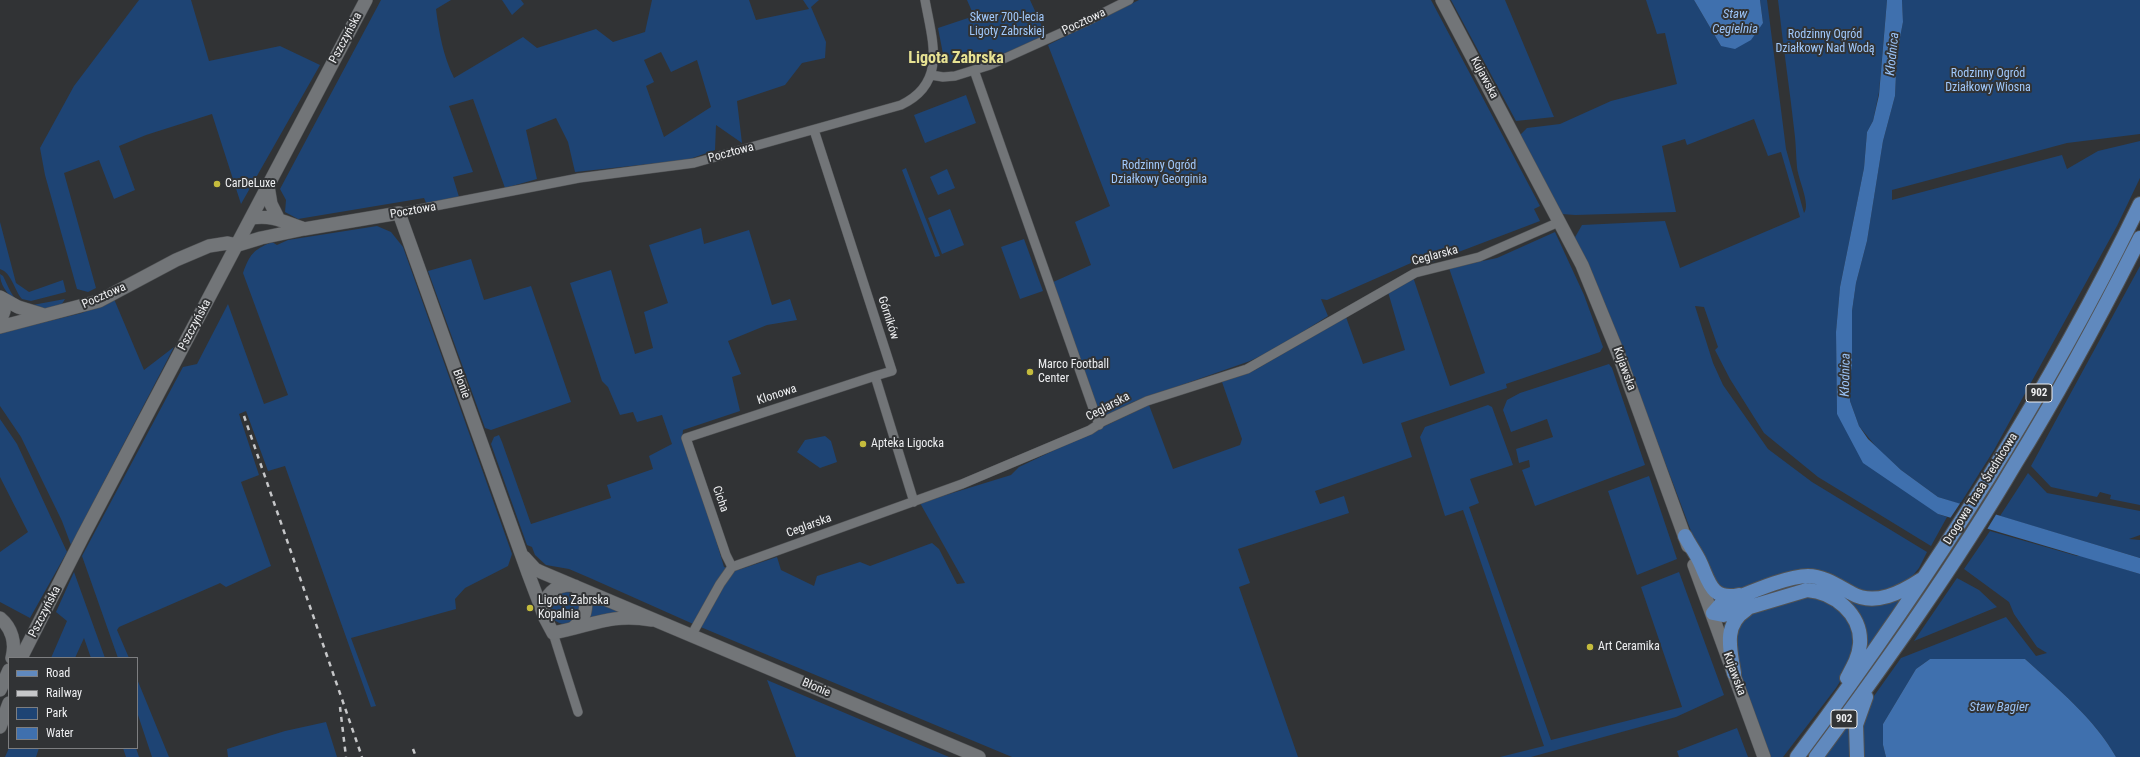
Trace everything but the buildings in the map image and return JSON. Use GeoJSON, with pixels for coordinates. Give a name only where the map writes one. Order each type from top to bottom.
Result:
{"type":"FeatureCollection","features":[{"type":"Feature","properties":{"kind":"main road","name":"Drogowa Trasa Średnicowa"},"geometry":{"type":"LineString","coordinates":[[1797,757],[1879,646],[1926,576],[2007,448],[2086,308],[2140,204]]}},
{"type":"Feature","properties":{"kind":"main road","name":"Drogowa Trasa Średnicowa"},"geometry":{"type":"LineString","coordinates":[[1816,757],[1872,681],[1939,583],[2015,464],[2100,316],[2140,238]]}},
{"type":"Feature","properties":{"kind":"main road"},"geometry":{"type":"LineString","coordinates":[[1685,536],[1700,561],[1710,586],[1716,592],[1732,596],[1755,598],[1813,590],[1831,596],[1851,613],[1857,626],[1860,642],[1858,655],[1824,722]]}},
{"type":"Feature","properties":{"kind":"main road"},"geometry":{"type":"LineString","coordinates":[[1712,613],[1723,615],[1788,580],[1808,576],[1828,581],[1853,595],[1876,599],[1901,592],[1926,576]]}},
{"type":"Feature","properties":{"kind":"main road"},"geometry":{"type":"LineString","coordinates":[[1734,673],[1729,633],[1738,615],[1755,598]]}},
{"type":"Feature","properties":{"kind":"main road"},"geometry":{"type":"LineString","coordinates":[[1857,757],[1856,725],[1872,681]]}},
{"type":"Feature","properties":{"kind":"street","name":"Pszczyńska"},"geometry":{"type":"LineString","coordinates":[[24,653],[83,536],[366,0]]}},
{"type":"Feature","properties":{"kind":"street"},"geometry":{"type":"LineString","coordinates":[[925,0],[933,50],[934,66],[931,75]]}},
{"type":"Feature","properties":{"kind":"street","name":"Pocztowa"},"geometry":{"type":"LineString","coordinates":[[0,328],[99,301],[200,249],[221,243],[238,245],[304,228],[399,213],[579,178],[694,163],[889,109],[909,101],[921,91],[931,75],[943,77],[955,76],[974,70],[1018,53],[1128,0]]}},
{"type":"Feature","properties":{"kind":"street","name":"Kujawska"},"geometry":{"type":"LineString","coordinates":[[1442,0],[1582,265],[1599,304],[1685,536],[1764,757]]}},
{"type":"Feature","properties":{"kind":"street"},"geometry":{"type":"LineString","coordinates":[[974,70],[1099,425]]}},
{"type":"Feature","properties":{"kind":"street","name":"Górników"},"geometry":{"type":"LineString","coordinates":[[814,130],[892,371],[875,376]]}},
{"type":"Feature","properties":{"kind":"street"},"geometry":{"type":"LineString","coordinates":[[268,186],[271,204],[278,218]]}},
{"type":"Feature","properties":{"kind":"street","name":"Błonie"},"geometry":{"type":"LineString","coordinates":[[399,213],[543,612],[553,633],[578,712]]}},
{"type":"Feature","properties":{"kind":"street"},"geometry":{"type":"LineString","coordinates":[[251,218],[264,216],[278,218],[304,228]]}},
{"type":"Feature","properties":{"kind":"street"},"geometry":{"type":"LineString","coordinates":[[251,218],[260,229],[269,236]]}},
{"type":"Feature","properties":{"kind":"street","name":"Ceglarska"},"geometry":{"type":"LineString","coordinates":[[732,567],[914,502],[1090,430],[1147,401],[1247,369],[1414,273],[1478,257],[1559,222]]}},
{"type":"Feature","properties":{"kind":"street"},"geometry":{"type":"LineString","coordinates":[[0,297],[18,307],[48,315]]}},
{"type":"Feature","properties":{"kind":"street"},"geometry":{"type":"LineString","coordinates":[[0,297],[4,311],[0,322]]}},
{"type":"Feature","properties":{"kind":"street"},"geometry":{"type":"LineString","coordinates":[[875,376],[914,502]]}},
{"type":"Feature","properties":{"kind":"street","name":"Klonowa"},"geometry":{"type":"LineString","coordinates":[[686,438],[875,376]]}},
{"type":"Feature","properties":{"kind":"street","name":"Cicha"},"geometry":{"type":"LineString","coordinates":[[686,438],[726,555],[732,567]]}},
{"type":"Feature","properties":{"kind":"street","name":"Błonie"},"geometry":{"type":"LineString","coordinates":[[523,555],[535,569],[652,620],[979,757]]}},
{"type":"Feature","properties":{"kind":"street"},"geometry":{"type":"LineString","coordinates":[[691,636],[720,584],[732,567]]}},
{"type":"Feature","properties":{"kind":"street"},"geometry":{"type":"LineString","coordinates":[[543,612],[544,604],[550,592],[561,586],[573,585],[584,596],[586,607],[584,618],[574,628]]}},
{"type":"Feature","properties":{"kind":"street","name":"Błonie"},"geometry":{"type":"LineString","coordinates":[[553,633],[615,618],[634,617],[652,620]]}},
{"type":"Feature","properties":{"kind":"street"},"geometry":{"type":"LineString","coordinates":[[0,618],[9,627],[12,634],[12,657]]}},
{"type":"Feature","properties":{"kind":"street"},"geometry":{"type":"LineString","coordinates":[[0,690],[8,672]]}},
{"type":"Feature","properties":{"kind":"street"},"geometry":{"type":"LineString","coordinates":[[0,696],[8,682]]}},
{"type":"Feature","properties":{"kind":"street"},"geometry":{"type":"LineString","coordinates":[[0,727],[8,706]]}},
{"type":"Feature","properties":{"kind":"green space"},"geometry":{"type":"Polygon","coordinates":[[[139,0],[191,0],[209,61],[280,46],[320,65],[241,204],[212,114],[146,135],[119,146],[135,190],[114,199],[99,160],[64,173],[96,288],[88,292],[77,289],[45,175],[40,148],[74,86],[139,0]]]}},
{"type":"Feature","properties":{"kind":"green space"},"geometry":{"type":"Polygon","coordinates":[[[381,0],[451,0],[436,9],[442,44],[454,78],[523,37],[537,48],[596,29],[613,42],[645,32],[652,0],[749,0],[756,20],[809,9],[803,0],[819,0],[811,7],[826,42],[825,58],[802,63],[785,85],[737,101],[742,143],[716,125],[715,150],[687,160],[575,172],[568,142],[556,118],[526,130],[537,179],[505,188],[473,99],[449,106],[473,172],[453,177],[459,197],[427,205],[424,198],[298,219],[285,212],[286,200],[280,189],[381,0]],[[661,52],[644,60],[654,82],[646,86],[664,137],[711,107],[697,60],[671,72],[661,52]]]}},
{"type":"Feature","properties":{"kind":"green space"},"geometry":{"type":"Polygon","coordinates":[[[502,0],[521,0],[524,4],[512,15],[502,0]]]}},
{"type":"Feature","properties":{"kind":"green space","name":"Skwer 700-lecia Ligoty Zabrskiej"},"geometry":{"type":"Polygon","coordinates":[[[967,0],[1030,0],[1046,35],[994,59],[993,56],[962,64],[950,62],[944,59],[938,28],[974,16],[967,0]]]}},
{"type":"Feature","properties":{"kind":"green space","name":"Rodzinny Ogród Działkowy Georginia"},"geometry":{"type":"Polygon","coordinates":[[[1139,0],[1431,0],[1540,206],[1534,209],[1540,221],[1427,264],[1425,260],[1411,263],[1327,300],[1321,299],[1328,316],[1277,348],[1250,361],[1133,402],[1101,419],[1051,283],[1091,265],[1075,222],[1110,206],[1048,45],[1139,0]]]}},
{"type":"Feature","properties":{"kind":"green space"},"geometry":{"type":"Polygon","coordinates":[[[1451,0],[1505,0],[1554,117],[1516,121],[1451,0]]]}},
{"type":"Feature","properties":{"kind":"green space","name":"Rodzinny Ogród Działkowy Nad Wodą"},"geometry":{"type":"Polygon","coordinates":[[[1646,0],[1694,0],[1721,46],[1763,23],[1760,0],[1767,0],[1786,149],[1804,213],[1806,204],[1797,167],[1795,137],[1778,0],[1887,0],[1879,92],[1873,121],[1867,132],[1864,168],[1840,287],[1836,332],[1837,414],[1938,514],[1947,517],[1931,546],[1818,477],[1764,433],[1730,379],[1715,350],[1718,347],[1704,307],[1695,306],[1713,363],[1723,385],[1768,449],[1812,482],[1927,552],[1919,568],[1910,579],[1898,588],[1869,595],[1818,574],[1735,593],[1711,584],[1606,306],[1574,239],[1582,225],[1665,221],[1680,268],[1800,217],[1781,152],[1768,156],[1754,119],[1687,145],[1685,139],[1662,146],[1676,212],[1575,215],[1562,214],[1520,135],[1527,128],[1560,124],[1611,101],[1677,84],[1665,33],[1657,34],[1646,0]]]}},
{"type":"Feature","properties":{"kind":"green space","name":"Rodzinny Ogród Działkowy Wiosna"},"geometry":{"type":"Polygon","coordinates":[[[1902,0],[2140,0],[2140,134],[2067,143],[1892,190],[1892,200],[2062,155],[2067,169],[2098,151],[2140,141],[2140,178],[2117,226],[1994,450],[1960,504],[1938,497],[1901,470],[1877,448],[1859,426],[1850,401],[1852,311],[1856,283],[1867,241],[1883,141],[1895,96],[1897,53],[1903,22],[1902,0]]]}},
{"type":"Feature","properties":{"kind":"green space"},"geometry":{"type":"Polygon","coordinates":[[[966,95],[976,123],[925,143],[914,115],[966,95]]]}},
{"type":"Feature","properties":{"kind":"green space"},"geometry":{"type":"Polygon","coordinates":[[[906,168],[940,256],[935,257],[902,170],[906,168]]]}},
{"type":"Feature","properties":{"kind":"green space"},"geometry":{"type":"Polygon","coordinates":[[[947,169],[955,188],[938,195],[930,177],[947,169]]]}},
{"type":"Feature","properties":{"kind":"green space"},"geometry":{"type":"Polygon","coordinates":[[[950,209],[964,245],[942,254],[928,218],[950,209]]]}},
{"type":"Feature","properties":{"kind":"green space"},"geometry":{"type":"Polygon","coordinates":[[[0,222],[16,283],[29,292],[63,280],[66,292],[31,301],[22,299],[10,278],[0,269],[0,222]]]}},
{"type":"Feature","properties":{"kind":"green space"},"geometry":{"type":"Polygon","coordinates":[[[377,226],[391,232],[403,247],[512,554],[508,566],[465,588],[455,599],[456,609],[351,638],[376,706],[371,707],[285,466],[268,471],[246,411],[239,414],[259,475],[241,482],[271,566],[226,587],[220,583],[119,627],[117,630],[129,657],[118,657],[82,556],[183,367],[197,364],[228,304],[264,404],[288,395],[243,273],[250,257],[256,250],[272,242],[277,245],[288,240],[377,226]]]}},
{"type":"Feature","properties":{"kind":"green space"},"geometry":{"type":"Polygon","coordinates":[[[701,228],[704,244],[749,230],[772,305],[790,299],[797,320],[767,325],[728,341],[741,374],[732,377],[740,411],[683,430],[682,440],[708,513],[724,567],[738,570],[777,557],[781,570],[814,586],[817,576],[860,562],[870,566],[932,543],[939,549],[957,584],[965,583],[920,503],[1011,475],[1019,467],[1149,405],[1173,469],[1240,445],[1242,439],[1222,382],[1255,370],[1346,317],[1363,364],[1405,350],[1388,292],[1413,277],[1450,386],[1485,373],[1449,268],[1497,258],[1555,232],[1584,295],[1603,347],[1600,352],[1506,384],[1507,388],[1401,423],[1412,457],[1315,491],[1320,504],[1344,496],[1349,513],[1238,549],[1250,583],[1239,587],[1298,757],[1012,757],[691,623],[569,569],[546,565],[535,555],[532,547],[527,545],[491,444],[494,437],[499,435],[502,442],[531,524],[611,498],[607,485],[653,469],[649,456],[672,444],[662,415],[637,422],[633,412],[620,415],[608,387],[602,381],[570,283],[611,270],[635,354],[653,348],[644,312],[668,303],[649,245],[701,228]]]}},
{"type":"Feature","properties":{"kind":"green space"},"geometry":{"type":"Polygon","coordinates":[[[1024,239],[1043,291],[1020,299],[1001,247],[1024,239]]]}},
{"type":"Feature","properties":{"kind":"green space"},"geometry":{"type":"Polygon","coordinates":[[[471,259],[484,300],[531,286],[571,402],[491,430],[485,428],[428,271],[471,259]]]}},
{"type":"Feature","properties":{"kind":"green space"},"geometry":{"type":"Polygon","coordinates":[[[2140,266],[2140,505],[2110,499],[2111,495],[2100,492],[2097,497],[2051,487],[2031,466],[2140,266]]]}},
{"type":"Feature","properties":{"kind":"green space"},"geometry":{"type":"Polygon","coordinates":[[[0,274],[3,276],[15,298],[27,306],[65,299],[58,307],[49,311],[38,311],[27,308],[8,294],[2,284],[0,274]]]}},
{"type":"Feature","properties":{"kind":"green space"},"geometry":{"type":"Polygon","coordinates":[[[114,299],[144,370],[174,347],[71,545],[62,521],[21,437],[0,406],[0,333],[82,313],[114,299]]]}},
{"type":"Feature","properties":{"kind":"green space"},"geometry":{"type":"Polygon","coordinates":[[[1609,364],[1612,368],[1645,465],[1535,506],[1522,470],[1530,467],[1529,460],[1519,463],[1516,449],[1553,437],[1547,419],[1511,432],[1503,410],[1507,400],[1520,393],[1609,364]]]}},
{"type":"Feature","properties":{"kind":"green space"},"geometry":{"type":"Polygon","coordinates":[[[1488,405],[1492,407],[1513,465],[1470,479],[1479,503],[1469,507],[1551,740],[1682,707],[1641,587],[1679,572],[1724,695],[1676,717],[1531,757],[1500,757],[1544,746],[1463,510],[1445,516],[1420,437],[1425,427],[1488,405]]]}},
{"type":"Feature","properties":{"kind":"green space"},"geometry":{"type":"Polygon","coordinates":[[[0,419],[17,444],[67,552],[30,618],[0,602],[0,552],[28,532],[0,477],[0,419]]]}},
{"type":"Feature","properties":{"kind":"green space"},"geometry":{"type":"Polygon","coordinates":[[[825,436],[831,441],[837,462],[820,468],[797,452],[805,440],[825,436]]]}},
{"type":"Feature","properties":{"kind":"green space"},"geometry":{"type":"Polygon","coordinates":[[[2028,473],[2047,493],[2140,511],[2140,535],[2129,539],[2140,540],[2140,558],[2000,516],[2028,473]]]}},
{"type":"Feature","properties":{"kind":"green space"},"geometry":{"type":"Polygon","coordinates":[[[1649,476],[1677,559],[1637,575],[1608,491],[1649,476]]]}},
{"type":"Feature","properties":{"kind":"green space"},"geometry":{"type":"Polygon","coordinates":[[[1990,531],[2077,556],[2082,556],[2140,574],[2140,757],[2116,757],[2097,729],[2075,705],[2025,659],[1930,659],[1916,669],[1883,724],[1883,745],[1886,757],[1862,757],[1859,744],[1864,716],[1874,696],[1901,658],[2006,617],[2036,656],[2047,653],[2037,647],[2014,614],[2009,602],[1964,569],[1990,531]]]}},
{"type":"Feature","properties":{"kind":"green space"},"geometry":{"type":"Polygon","coordinates":[[[74,572],[105,657],[91,657],[84,638],[75,657],[51,657],[67,621],[56,612],[74,572]]]}},
{"type":"Feature","properties":{"kind":"green space"},"geometry":{"type":"Polygon","coordinates":[[[1957,578],[1979,590],[1997,607],[1914,641],[1957,578]]]}},
{"type":"Feature","properties":{"kind":"green space"},"geometry":{"type":"Polygon","coordinates":[[[1791,583],[1819,583],[1852,599],[1905,593],[1864,657],[1863,634],[1826,589],[1726,611],[1721,607],[1791,583]]]}},
{"type":"Feature","properties":{"kind":"green space"},"geometry":{"type":"Polygon","coordinates":[[[562,592],[568,592],[578,599],[581,608],[580,614],[574,621],[568,624],[562,624],[552,617],[549,611],[549,605],[556,595],[562,592]]]}},
{"type":"Feature","properties":{"kind":"green space"},"geometry":{"type":"Polygon","coordinates":[[[1807,594],[1844,610],[1855,635],[1849,667],[1836,688],[1783,757],[1770,757],[1743,684],[1734,651],[1735,627],[1747,613],[1807,594]]]}},
{"type":"Feature","properties":{"kind":"green space"},"geometry":{"type":"Polygon","coordinates":[[[590,597],[625,612],[590,618],[590,597]]]}},
{"type":"Feature","properties":{"kind":"green space"},"geometry":{"type":"Polygon","coordinates":[[[767,680],[949,757],[796,757],[767,680]]]}},
{"type":"Feature","properties":{"kind":"green space"},"geometry":{"type":"Polygon","coordinates":[[[138,681],[169,757],[152,757],[138,715],[138,681]]]}},
{"type":"Feature","properties":{"kind":"green space"},"geometry":{"type":"Polygon","coordinates":[[[1852,718],[1852,757],[1824,757],[1852,718]]]}},
{"type":"Feature","properties":{"kind":"green space"},"geometry":{"type":"Polygon","coordinates":[[[326,722],[337,757],[228,757],[227,749],[285,731],[326,722]]]}},
{"type":"Feature","properties":{"kind":"green space"},"geometry":{"type":"Polygon","coordinates":[[[1737,728],[1748,757],[1679,757],[1677,751],[1737,728]]]}},
{"type":"Feature","properties":{"kind":"green space"},"geometry":{"type":"Polygon","coordinates":[[[9,749],[39,749],[36,757],[5,757],[9,749]]]}},
{"type":"Feature","properties":{"kind":"green space"},"geometry":{"type":"Polygon","coordinates":[[[123,749],[136,749],[139,757],[126,757],[123,749]]]}},
{"type":"Feature","properties":{"kind":"water","name":"Staw Cegielnia"},"geometry":{"type":"Polygon","coordinates":[[[1694,0],[1760,0],[1763,23],[1751,40],[1735,49],[1721,46],[1694,0]]]}},
{"type":"Feature","properties":{"kind":"water","name":"Kłodnica"},"geometry":{"type":"Polygon","coordinates":[[[1887,0],[1902,0],[1903,22],[1897,53],[1895,96],[1883,141],[1867,241],[1856,283],[1852,311],[1852,365],[1849,385],[1850,401],[1859,426],[1868,439],[1901,470],[1938,497],[2140,558],[2140,574],[1938,514],[1863,463],[1837,414],[1836,332],[1840,287],[1864,168],[1867,132],[1873,121],[1879,95],[1887,0]]]}},
{"type":"Feature","properties":{"kind":"water","name":"Staw Bagier"},"geometry":{"type":"Polygon","coordinates":[[[1930,659],[2025,659],[2075,705],[2097,729],[2116,757],[1886,757],[1883,745],[1883,724],[1916,669],[1930,659]]]}},
{"type":"Feature","properties":{"kind":"pier"},"geometry":{"type":"Polygon","coordinates":[[[1961,502],[1997,513],[1986,531],[1949,520],[1961,502]]]}},
{"type":"Feature","properties":{"kind":"railway"},"geometry":{"type":"LineString","coordinates":[[244,416],[362,757]]}},
{"type":"Feature","properties":{"kind":"railway"},"geometry":{"type":"LineString","coordinates":[[340,707],[346,757]]}},
{"type":"Feature","properties":{"kind":"railway"},"geometry":{"type":"LineString","coordinates":[[413,749],[416,757]]}},
{"type":"Feature","properties":{"kind":"place","name":"CarDeLuxe"},"geometry":{"type":"Point","coordinates":[217,184]}},
{"type":"Feature","properties":{"kind":"place","name":"Marco Football Center"},"geometry":{"type":"Point","coordinates":[1030,372]}},
{"type":"Feature","properties":{"kind":"place","name":"Apteka Ligocka"},"geometry":{"type":"Point","coordinates":[863,444]}},
{"type":"Feature","properties":{"kind":"place","name":"Ligota Zabrska Kopalnia"},"geometry":{"type":"Point","coordinates":[530,608]}},
{"type":"Feature","properties":{"kind":"place","name":"Art Ceramika"},"geometry":{"type":"Point","coordinates":[1590,647]}},
{"type":"Feature","properties":{"kind":"district","name":"Ligota Zabrska"},"geometry":{"type":"Point","coordinates":[956,59]}}]}
